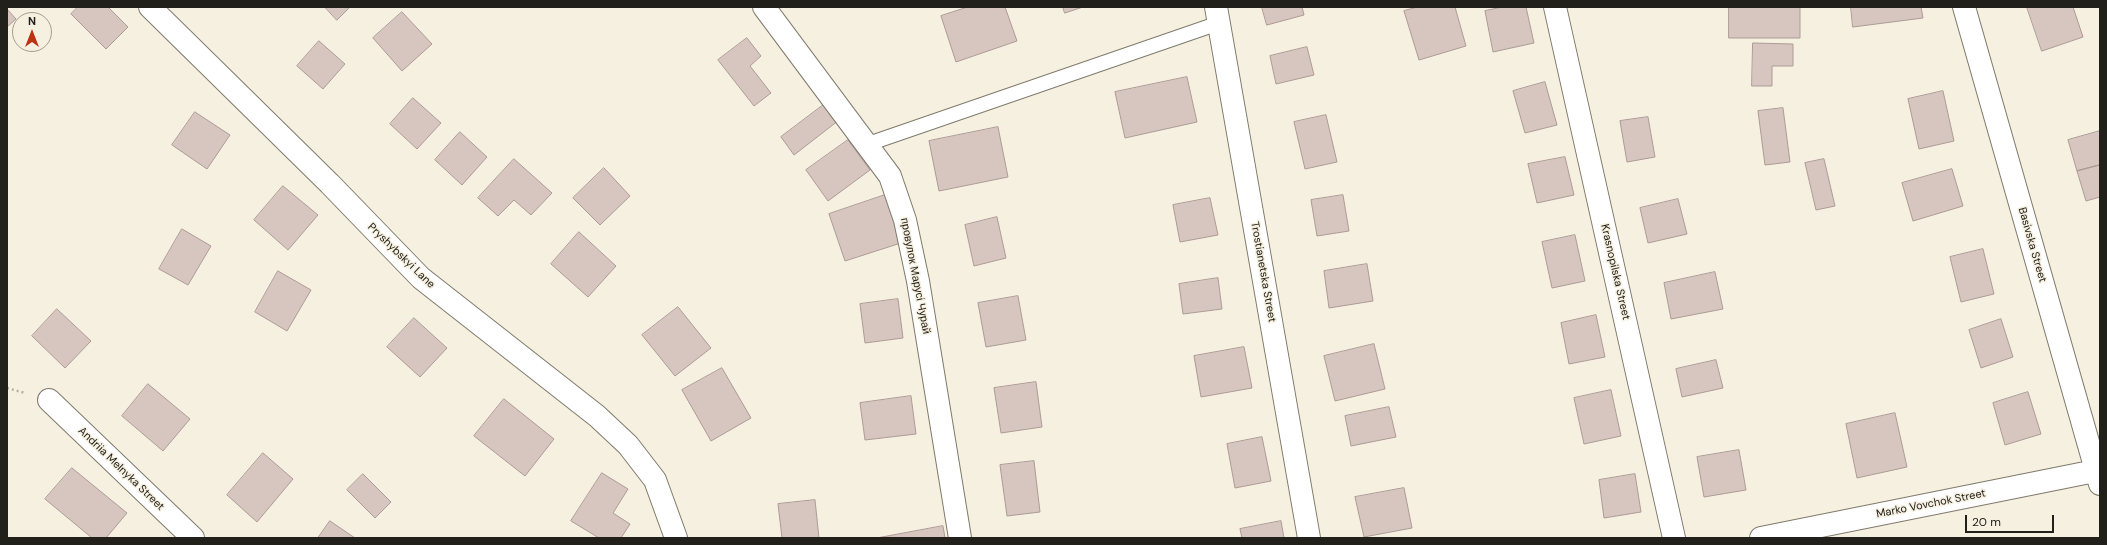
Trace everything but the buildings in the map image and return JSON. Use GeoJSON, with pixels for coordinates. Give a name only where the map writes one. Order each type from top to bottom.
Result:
{"type":"FeatureCollection","features":[{"type":"Feature","properties":{"kind":"street","name":"Pryshybskyi Lane"},"geometry":{"type":"LineString","coordinates":[[150,7],[330,184],[421,278],[597,416],[628,445],[655,480],[676,538]]}},
{"type":"Feature","properties":{"kind":"street","name":"провулок Марусі Чурай"},"geometry":{"type":"LineString","coordinates":[[764,7],[868,144],[890,176],[905,220],[918,281],[960,538]]}},
{"type":"Feature","properties":{"kind":"street","name":"Krasnopilska Street"},"geometry":{"type":"LineString","coordinates":[[1554,7],[1674,538]]}},
{"type":"Feature","properties":{"kind":"street","name":"Basivska Street"},"geometry":{"type":"LineString","coordinates":[[1964,7],[2099,475]]}},
{"type":"Feature","properties":{"kind":"street","name":"Trostianetska Street"},"geometry":{"type":"LineString","coordinates":[[1217,15],[1309,538]]}},
{"type":"Feature","properties":{"kind":"street","name":"Andriia Melnyka Street"},"geometry":{"type":"LineString","coordinates":[[49,400],[193,538]]}},
{"type":"Feature","properties":{"kind":"street","name":"Marko Vovchok Street"},"geometry":{"type":"LineString","coordinates":[[1761,538],[2099,475]]}},
{"type":"Feature","properties":{"kind":"lane"},"geometry":{"type":"LineString","coordinates":[[868,144],[1217,15]]}}]}
